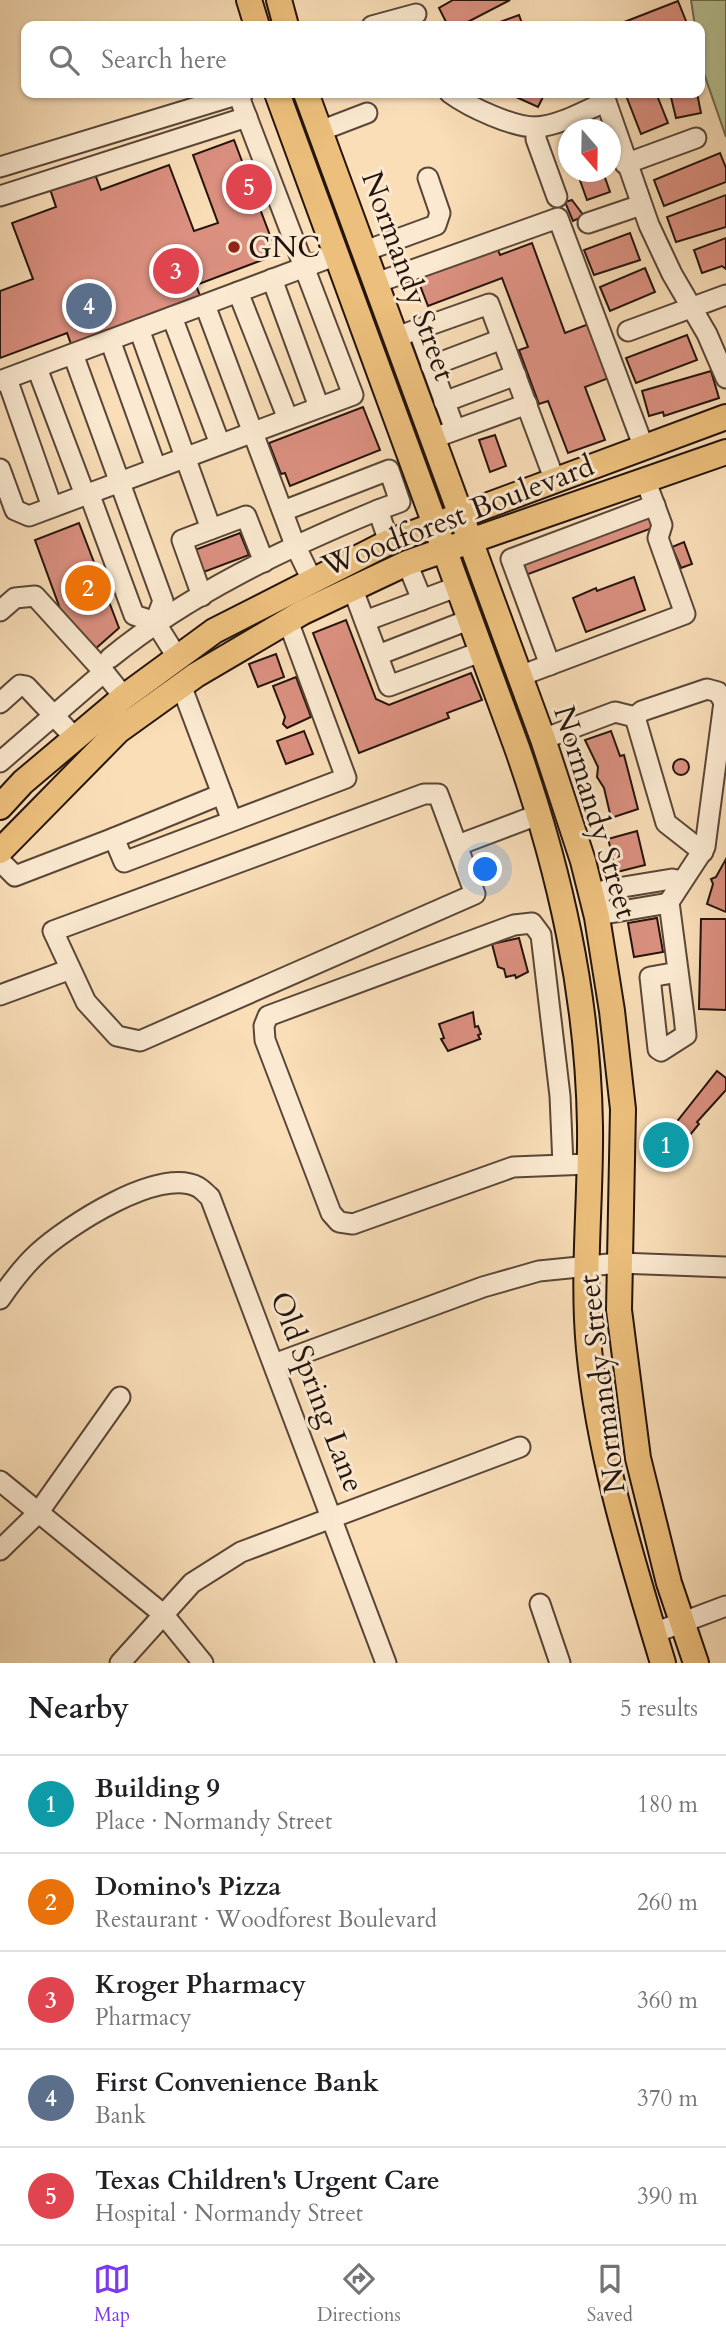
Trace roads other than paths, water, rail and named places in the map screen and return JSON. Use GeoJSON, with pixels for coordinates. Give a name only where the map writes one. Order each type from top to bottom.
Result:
{"type":"FeatureCollection","features":[{"type":"Feature","properties":{"kind":"main road"},"geometry":{"type":"LineString","coordinates":[[249,0],[255,21]]}},
{"type":"Feature","properties":{"kind":"main road"},"geometry":{"type":"LineString","coordinates":[[279,0],[285,21]]}},
{"type":"Feature","properties":{"kind":"main road","name":"Normandy Street"},"geometry":{"type":"LineString","coordinates":[[279,98],[483,651],[540,814],[566,910],[584,1020],[587,1071],[589,1348],[604,1446],[619,1512],[663,1663]]}},
{"type":"Feature","properties":{"kind":"main road","name":"Normandy Street"},"geometry":{"type":"LineString","coordinates":[[308,98],[376,283],[402,332],[444,434],[461,515],[566,804],[594,903],[621,1083],[619,1310],[637,1445],[652,1521],[681,1623],[696,1663]]}},
{"type":"Feature","properties":{"kind":"main road"},"geometry":{"type":"LineString","coordinates":[[337,255],[364,249]]}},
{"type":"Feature","properties":{"kind":"main road"},"geometry":{"type":"LineString","coordinates":[[369,342],[402,332]]}},
{"type":"Feature","properties":{"kind":"main road","name":"Woodforest Boulevard"},"geometry":{"type":"LineString","coordinates":[[0,807],[23,782],[124,696],[214,631],[389,541],[726,417]]}},
{"type":"Feature","properties":{"kind":"main road"},"geometry":{"type":"LineString","coordinates":[[640,450],[645,480]]}},
{"type":"Feature","properties":{"kind":"main road","name":"Woodforest Boulevard"},"geometry":{"type":"LineString","coordinates":[[0,851],[118,732],[188,680],[288,621],[352,587],[407,563],[726,452]]}},
{"type":"Feature","properties":{"kind":"main road"},"geometry":{"type":"LineString","coordinates":[[177,657],[188,680]]}},
{"type":"Feature","properties":{"kind":"main road"},"geometry":{"type":"LineString","coordinates":[[517,748],[543,739]]}},
{"type":"Feature","properties":{"kind":"main road"},"geometry":{"type":"LineString","coordinates":[[0,807],[21,829]]}},
{"type":"Feature","properties":{"kind":"main road"},"geometry":{"type":"LineString","coordinates":[[566,910],[594,903]]}},
{"type":"Feature","properties":{"kind":"main road"},"geometry":{"type":"LineString","coordinates":[[587,1071],[621,1083]]}},
{"type":"Feature","properties":{"kind":"main road"},"geometry":{"type":"LineString","coordinates":[[604,1446],[637,1445]]}},
{"type":"Feature","properties":{"kind":"street"},"geometry":{"type":"LineString","coordinates":[[389,21],[416,13]]}},
{"type":"Feature","properties":{"kind":"street"},"geometry":{"type":"LineString","coordinates":[[0,167],[228,98]]}},
{"type":"Feature","properties":{"kind":"street"},"geometry":{"type":"LineString","coordinates":[[242,98],[353,395]]}},
{"type":"Feature","properties":{"kind":"street"},"geometry":{"type":"LineString","coordinates":[[458,98],[472,107],[536,127],[561,121],[604,98],[641,205],[672,274],[693,306],[726,378]]}},
{"type":"Feature","properties":{"kind":"street"},"geometry":{"type":"LineString","coordinates":[[320,131],[367,113]]}},
{"type":"Feature","properties":{"kind":"street"},"geometry":{"type":"LineString","coordinates":[[0,196],[247,117]]}},
{"type":"Feature","properties":{"kind":"street"},"geometry":{"type":"LineString","coordinates":[[162,118],[171,141]]}},
{"type":"Feature","properties":{"kind":"street"},"geometry":{"type":"LineString","coordinates":[[536,127],[536,139],[558,197]]}},
{"type":"Feature","properties":{"kind":"street"},"geometry":{"type":"LineString","coordinates":[[625,164],[696,138]]}},
{"type":"Feature","properties":{"kind":"street"},"geometry":{"type":"LineString","coordinates":[[364,249],[436,225],[440,213],[428,178]]}},
{"type":"Feature","properties":{"kind":"street"},"geometry":{"type":"LineString","coordinates":[[588,223],[641,205]]}},
{"type":"Feature","properties":{"kind":"street"},"geometry":{"type":"LineString","coordinates":[[376,283],[558,218],[640,450]]}},
{"type":"Feature","properties":{"kind":"street"},"geometry":{"type":"LineString","coordinates":[[52,507],[3,380],[337,255]]}},
{"type":"Feature","properties":{"kind":"street"},"geometry":{"type":"LineString","coordinates":[[272,279],[319,407]]}},
{"type":"Feature","properties":{"kind":"street"},"geometry":{"type":"LineString","coordinates":[[237,292],[288,419]]}},
{"type":"Feature","properties":{"kind":"street"},"geometry":{"type":"LineString","coordinates":[[628,331],[726,295]]}},
{"type":"Feature","properties":{"kind":"street"},"geometry":{"type":"LineString","coordinates":[[527,404],[444,434],[444,402],[431,366],[402,332],[489,304],[527,404],[555,481]]}},
{"type":"Feature","properties":{"kind":"street"},"geometry":{"type":"LineString","coordinates":[[205,305],[295,545],[312,580]]}},
{"type":"Feature","properties":{"kind":"street"},"geometry":{"type":"LineString","coordinates":[[172,317],[220,444]]}},
{"type":"Feature","properties":{"kind":"street"},"geometry":{"type":"LineString","coordinates":[[139,329],[211,528]]}},
{"type":"Feature","properties":{"kind":"street"},"geometry":{"type":"LineString","coordinates":[[431,366],[502,339]]}},
{"type":"Feature","properties":{"kind":"street"},"geometry":{"type":"LineString","coordinates":[[110,340],[156,468]]}},
{"type":"Feature","properties":{"kind":"street"},"geometry":{"type":"LineString","coordinates":[[73,354],[163,601],[155,622]]}},
{"type":"Feature","properties":{"kind":"street"},"geometry":{"type":"LineString","coordinates":[[37,368],[134,615],[155,622],[177,657]]}},
{"type":"Feature","properties":{"kind":"street"},"geometry":{"type":"LineString","coordinates":[[444,402],[516,375]]}},
{"type":"Feature","properties":{"kind":"street"},"geometry":{"type":"LineString","coordinates":[[0,469],[15,510],[29,516],[384,382]]}},
{"type":"Feature","properties":{"kind":"street"},"geometry":{"type":"LineString","coordinates":[[283,512],[413,460]]}},
{"type":"Feature","properties":{"kind":"street"},"geometry":{"type":"LineString","coordinates":[[0,762],[155,622],[295,545],[400,502],[389,470]]}},
{"type":"Feature","properties":{"kind":"street"},"geometry":{"type":"LineString","coordinates":[[520,676],[685,614],[658,538],[663,525],[645,480]]}},
{"type":"Feature","properties":{"kind":"street"},"geometry":{"type":"LineString","coordinates":[[568,505],[578,534]]}},
{"type":"Feature","properties":{"kind":"street"},"geometry":{"type":"LineString","coordinates":[[550,665],[511,559],[654,505]]}},
{"type":"Feature","properties":{"kind":"street"},"geometry":{"type":"LineString","coordinates":[[378,510],[389,541]]}},
{"type":"Feature","properties":{"kind":"street"},"geometry":{"type":"LineString","coordinates":[[202,596],[182,540],[246,516],[264,562]]}},
{"type":"Feature","properties":{"kind":"street"},"geometry":{"type":"LineString","coordinates":[[407,563],[422,600]]}},
{"type":"Feature","properties":{"kind":"street"},"geometry":{"type":"LineString","coordinates":[[365,621],[459,586]]}},
{"type":"Feature","properties":{"kind":"street"},"geometry":{"type":"LineString","coordinates":[[352,587],[389,686],[483,651]]}},
{"type":"Feature","properties":{"kind":"street"},"geometry":{"type":"LineString","coordinates":[[0,611],[15,598],[35,596],[107,665],[124,696]]}},
{"type":"Feature","properties":{"kind":"street"},"geometry":{"type":"LineString","coordinates":[[377,655],[471,619]]}},
{"type":"Feature","properties":{"kind":"street"},"geometry":{"type":"LineString","coordinates":[[114,838],[124,862],[346,778],[288,621]]}},
{"type":"Feature","properties":{"kind":"street"},"geometry":{"type":"LineString","coordinates":[[188,680],[232,821]]}},
{"type":"Feature","properties":{"kind":"street"},"geometry":{"type":"LineString","coordinates":[[0,704],[20,685],[26,686],[75,738]]}},
{"type":"Feature","properties":{"kind":"street"},"geometry":{"type":"LineString","coordinates":[[635,717],[642,711],[704,690],[715,690],[722,696],[724,707],[703,852],[669,903],[678,972]]}},
{"type":"Feature","properties":{"kind":"street"},"geometry":{"type":"LineString","coordinates":[[543,739],[615,712],[635,717]]}},
{"type":"Feature","properties":{"kind":"street"},"geometry":{"type":"LineString","coordinates":[[635,717],[667,823],[703,852]]}},
{"type":"Feature","properties":{"kind":"street"},"geometry":{"type":"LineString","coordinates":[[0,861],[15,876],[222,794]]}},
{"type":"Feature","properties":{"kind":"street"},"geometry":{"type":"LineString","coordinates":[[424,794],[438,794],[475,894],[140,1041],[117,1036],[86,1002],[68,970],[53,931],[424,794]]}},
{"type":"Feature","properties":{"kind":"street"},"geometry":{"type":"LineString","coordinates":[[458,845],[540,814]]}},
{"type":"Feature","properties":{"kind":"street"},"geometry":{"type":"LineString","coordinates":[[669,903],[610,913],[594,903],[605,890],[672,879],[682,881]]}},
{"type":"Feature","properties":{"kind":"street"},"geometry":{"type":"LineString","coordinates":[[563,1165],[557,1065],[541,935],[532,923],[513,925],[268,1016],[264,1026],[265,1040],[327,1201],[339,1222],[353,1224],[513,1167],[589,1164]]}},
{"type":"Feature","properties":{"kind":"street"},"geometry":{"type":"LineString","coordinates":[[0,995],[68,970]]}},
{"type":"Feature","properties":{"kind":"street"},"geometry":{"type":"LineString","coordinates":[[557,1065],[587,1071]]}},
{"type":"Feature","properties":{"kind":"street","name":"Old Spring Lane"},"geometry":{"type":"LineString","coordinates":[[0,1299],[34,1258],[62,1233],[99,1210],[170,1183],[197,1186],[210,1197],[386,1663]]}},
{"type":"Feature","properties":{"kind":"street"},"geometry":{"type":"LineString","coordinates":[[274,1364],[512,1277],[588,1264],[726,1267]]}},
{"type":"Feature","properties":{"kind":"street"},"geometry":{"type":"LineString","coordinates":[[0,1550],[38,1513],[120,1398]]}},
{"type":"Feature","properties":{"kind":"street"},"geometry":{"type":"LineString","coordinates":[[120,1663],[192,1583],[241,1552],[520,1447]]}},
{"type":"Feature","properties":{"kind":"street"},"geometry":{"type":"LineString","coordinates":[[0,1481],[163,1614],[203,1663]]}},
{"type":"Feature","properties":{"kind":"street"},"geometry":{"type":"LineString","coordinates":[[540,1604],[559,1663]]}},
{"type":"Feature","properties":{"kind":"street"},"geometry":{"type":"LineString","coordinates":[[654,1633],[726,1606]]}},
{"type":"Feature","properties":{"kind":"place","name":"Texas Children's Urgent Care"},"geometry":{"type":"Point","coordinates":[249,187]}},
{"type":"Feature","properties":{"kind":"place","name":"GNC"},"geometry":{"type":"Point","coordinates":[234,247]}},
{"type":"Feature","properties":{"kind":"place","name":"Kroger Pharmacy"},"geometry":{"type":"Point","coordinates":[176,271]}},
{"type":"Feature","properties":{"kind":"place","name":"First Convenience Bank"},"geometry":{"type":"Point","coordinates":[89,306]}},
{"type":"Feature","properties":{"kind":"place","name":"Domino's Pizza"},"geometry":{"type":"Point","coordinates":[88,588]}},
{"type":"Feature","properties":{"kind":"place","name":"Building 9"},"geometry":{"type":"Point","coordinates":[666,1145]}}]}
